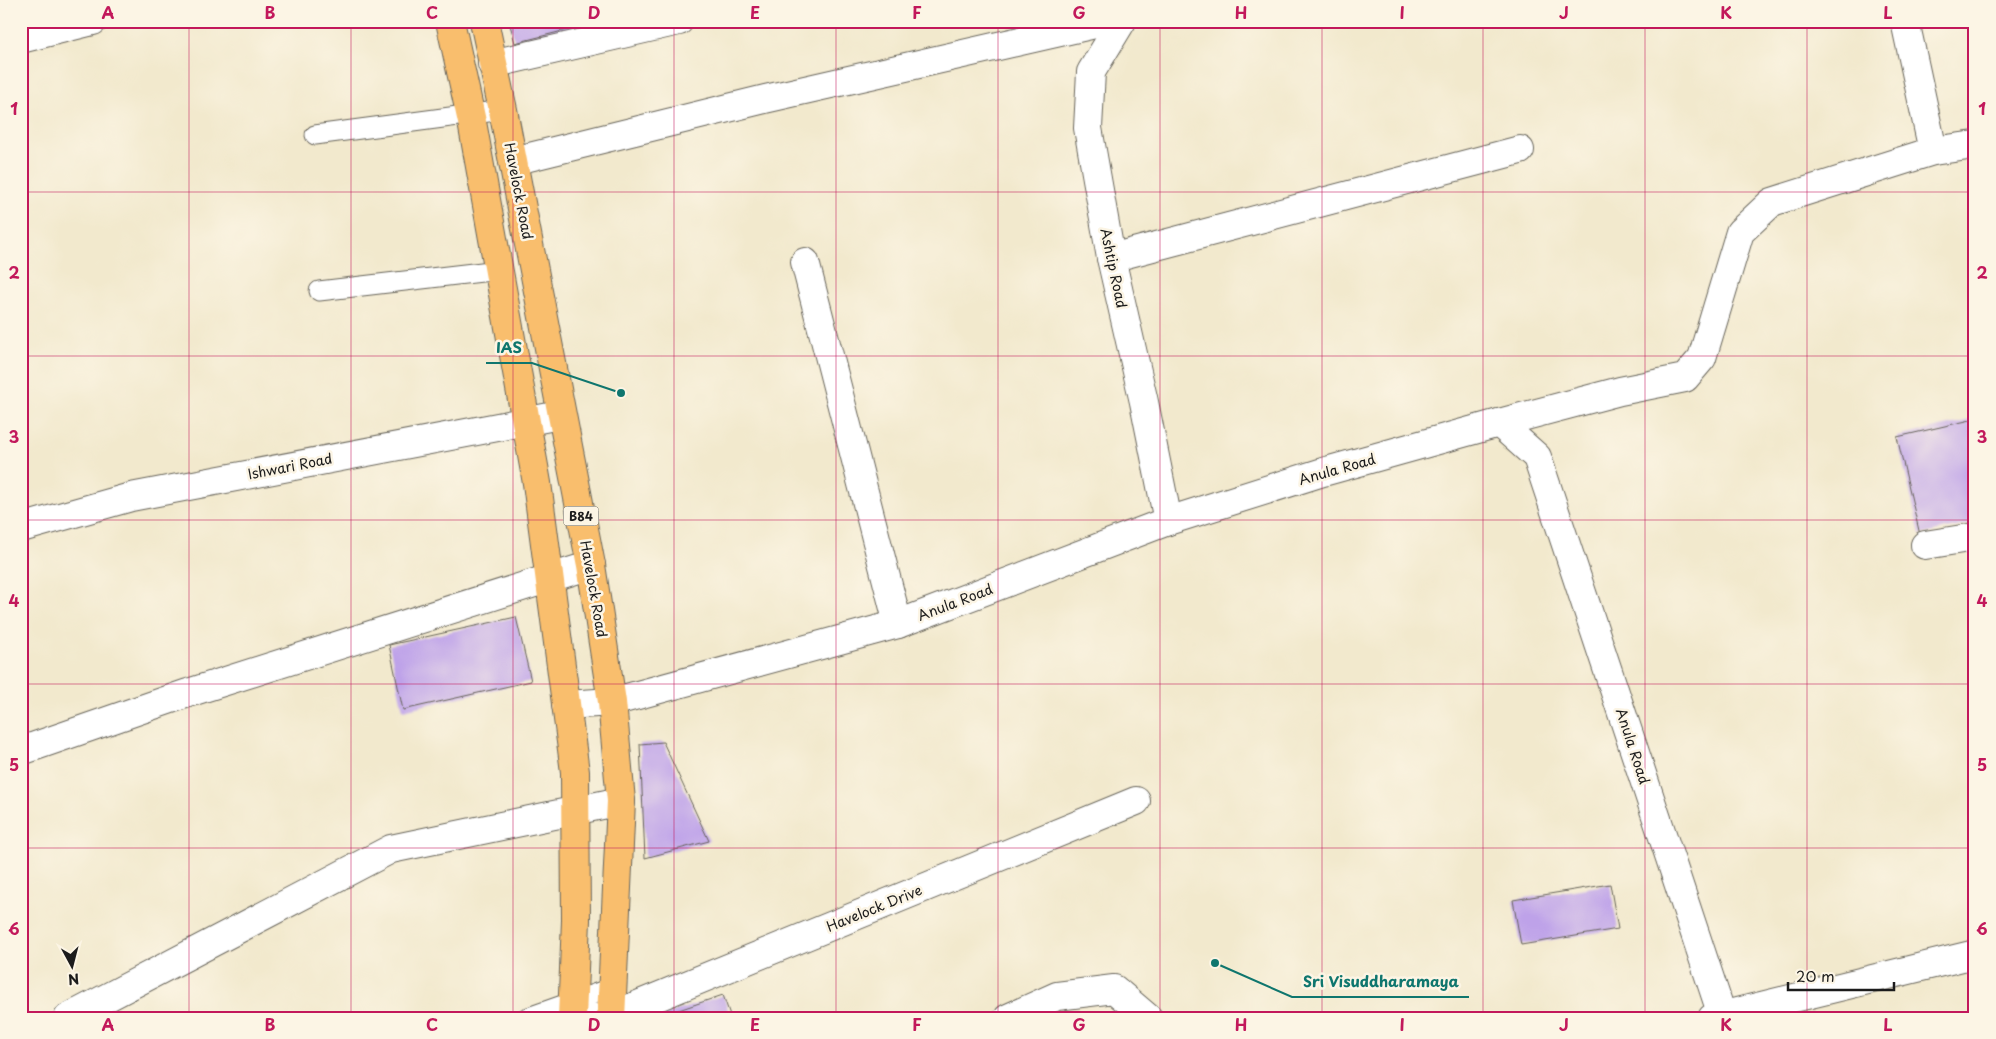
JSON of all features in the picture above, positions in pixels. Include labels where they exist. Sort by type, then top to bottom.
[{"type":"main road","points":[[450,21],[470,114],[537,483],[575,772],[576,920],[572,1010]]},
{"type":"main road","name":"Havelock Road","points":[[484,21],[591,565],[612,702],[621,800],[611,988],[606,1017]]},
{"type":"street","points":[[21,39],[93,21]]},
{"type":"street","points":[[492,64],[679,21]]},
{"type":"street","points":[[513,161],[775,97],[1108,21]]},
{"type":"street","name":"Ashtip Road","points":[[1122,21],[1091,72],[1088,128],[1111,258],[1144,402],[1168,521]]},
{"type":"street","points":[[1905,21],[1933,151]]},
{"type":"street","points":[[1499,422],[1620,390],[1685,378],[1702,358],[1740,232],[1772,202],[1933,151],[1975,145]]},
{"type":"street","points":[[1111,258],[1520,150]]},
{"type":"street","points":[[805,262],[898,624]]},
{"type":"street","name":"Ishwari Road","points":[[21,528],[131,496],[560,415]]},
{"type":"street","name":"Anula Road","points":[[566,705],[612,702],[898,624],[1168,521],[1323,472],[1499,422],[1537,457],[1717,1016]]},
{"type":"street","points":[[1925,545],[1975,537]]},
{"type":"street","points":[[21,751],[188,693],[591,565]]},
{"type":"street","points":[[68,1018],[391,849],[621,800]]},
{"type":"street","name":"Havelock Drive","points":[[606,1017],[1136,800]]},
{"type":"street","points":[[1717,1016],[1975,954]]},
{"type":"street","points":[[1008,1018],[1056,996],[1114,989],[1148,1018]]},
{"type":"lane","points":[[314,135],[503,110]]},
{"type":"lane","points":[[319,291],[499,270]]},
{"type":"lane","points":[[526,1018],[572,1010],[611,988]]},
{"type":"building","points":[[509,21],[598,21],[598,22],[515,43]]},
{"type":"building","points":[[1975,419],[1975,523],[1920,535],[1897,437]]},
{"type":"building","points":[[516,617],[531,681],[403,710],[389,645]]},
{"type":"building","points":[[663,742],[709,841],[645,858],[640,744]]},
{"type":"building","points":[[1610,884],[1618,929],[1521,945],[1513,900]]},
{"type":"building","points":[[723,995],[731,1018],[660,1018],[664,1015]]},
{"type":"place","name":"IAS","points":[[621,393]]},
{"type":"place","name":"Sri Visuddharamaya","points":[[1215,963]]}]
